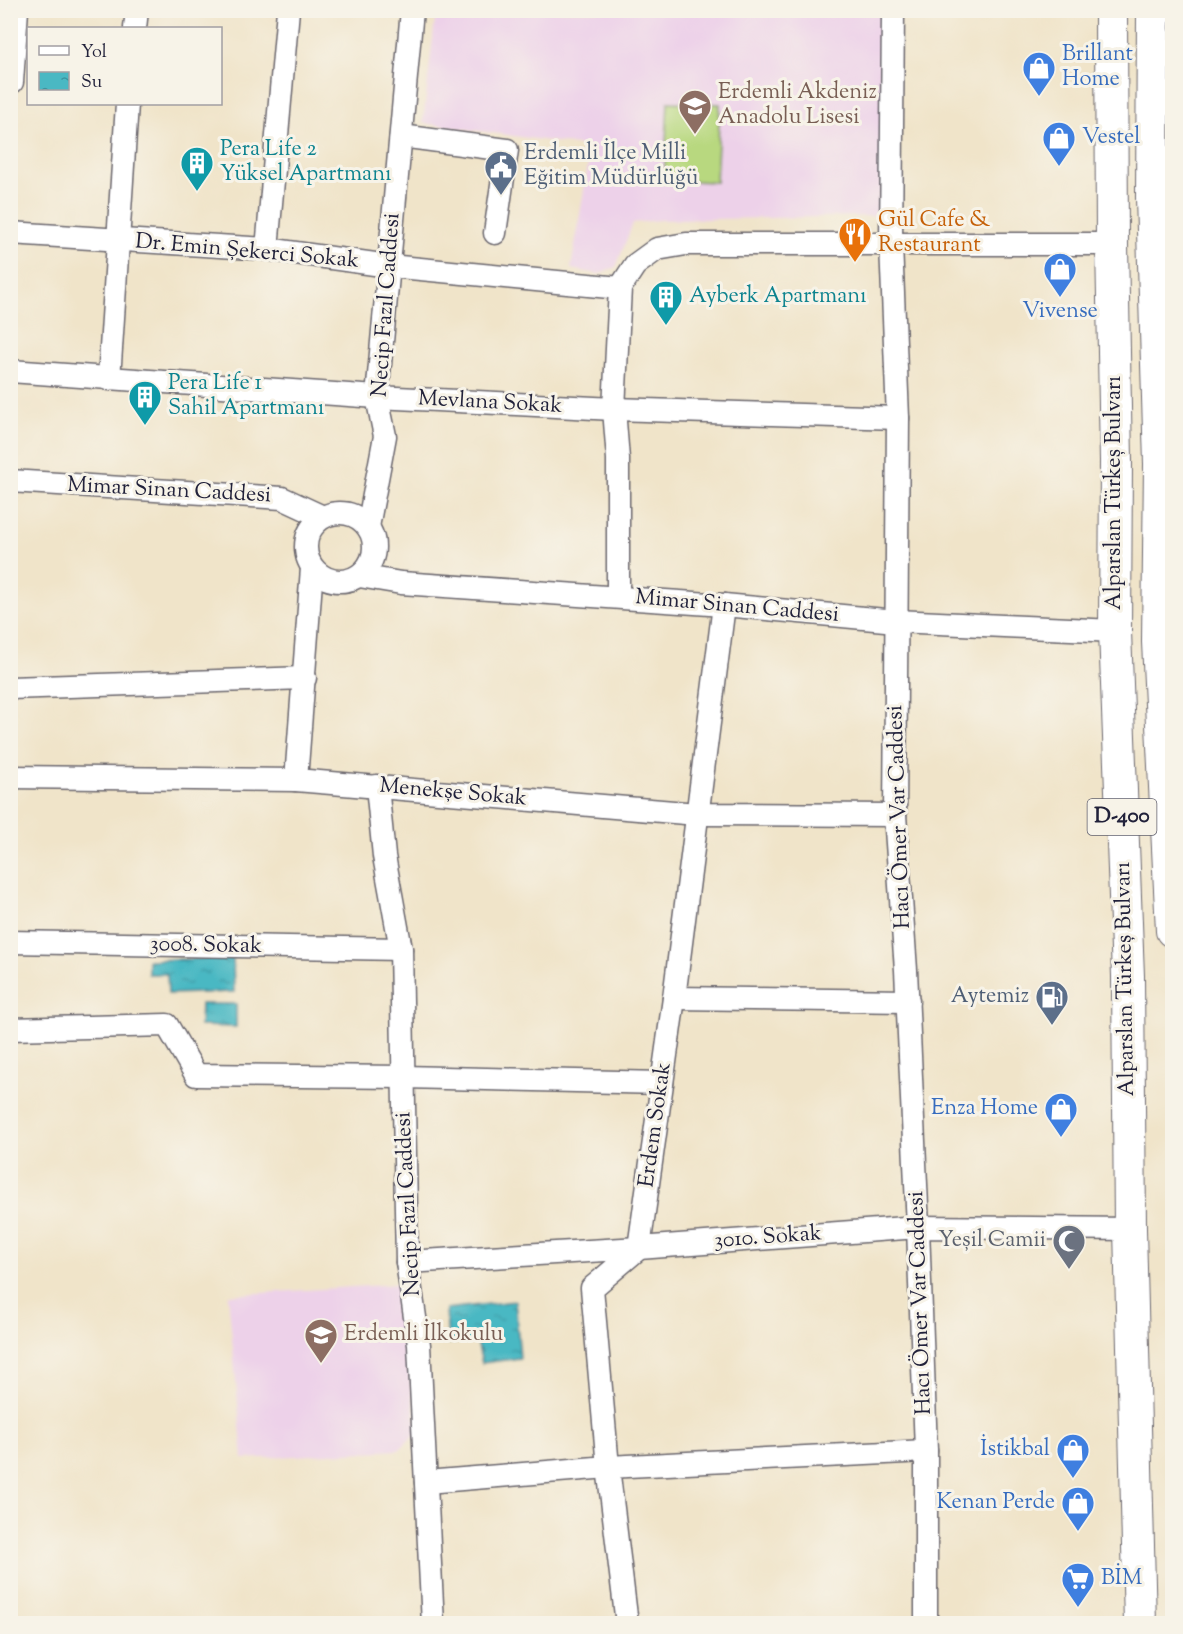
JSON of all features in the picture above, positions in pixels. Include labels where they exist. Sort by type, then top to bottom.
[{"type":"highway","name":"Alparslan Türkeş Bulvarı","points":[[1111,10],[1116,461],[1115,631],[1128,976],[1130,1228],[1140,1623]]},
{"type":"highway","name":"Alparslan Türkeş Bulvarı","points":[[1153,10],[1162,197],[1166,643],[1173,931]]},
{"type":"street","points":[[17,10],[17,83]]},
{"type":"street","points":[[135,27],[137,10]]},
{"type":"street","points":[[267,249],[288,10]]},
{"type":"street","name":"Necip Fazıl Caddesi","points":[[368,527],[385,436],[377,397],[412,10]]},
{"type":"street","name":"Hacı Ömer Var Caddesi","points":[[893,10],[891,243],[898,418],[895,815],[908,1001],[918,1227],[926,1451],[926,1623]]},
{"type":"street","points":[[109,379],[128,105]]},
{"type":"street","points":[[401,136],[507,150],[495,233]]},
{"type":"street","name":"Dr. Emin Şekerci Sokak","points":[[10,233],[267,249],[389,266],[620,288]]},
{"type":"street","points":[[618,597],[618,459],[614,409],[620,288],[635,265],[657,249],[686,244],[1112,244]]},
{"type":"street","name":"Mevlana Sokak","points":[[10,371],[377,397],[614,409],[898,418]]},
{"type":"street","name":"Mimar Sinan Caddesi","points":[[10,481],[282,498],[323,517]]},
{"type":"street","points":[[342,513],[361,519],[368,527],[373,536],[373,559],[359,576],[339,582],[319,575],[312,568],[305,546],[314,524],[323,517],[342,513]]},
{"type":"street","points":[[296,780],[312,568]]},
{"type":"street","name":"Mimar Sinan Caddesi","points":[[359,576],[401,583],[724,605],[896,621],[1115,631]]},
{"type":"street","name":"Erdem Sokak","points":[[639,1248],[674,998],[724,605]]},
{"type":"street","points":[[10,688],[305,678]]},
{"type":"street","name":"Menekşe Sokak","points":[[10,777],[296,780],[697,814],[895,815]]},
{"type":"street","name":"Necip Fazıl Caddesi","points":[[377,786],[384,856],[401,949],[407,1262],[419,1345],[433,1623]]},
{"type":"street","name":"3008. Sokak","points":[[10,942],[401,949]]},
{"type":"street","points":[[674,998],[908,1001]]},
{"type":"street","points":[[10,1029],[168,1025],[196,1075],[662,1083]]},
{"type":"street","name":"3010. Sokak","points":[[407,1262],[639,1248],[918,1227],[1130,1228]]},
{"type":"street","points":[[627,1623],[608,1467],[592,1288],[639,1248]]},
{"type":"street","points":[[426,1482],[608,1467],[926,1451]]},
{"type":"shaded area","name":"Erdemli Akdeniz Anadolu Lisesi","points":[[436,11],[881,11],[885,198],[874,216],[660,220],[633,223],[616,267],[599,274],[571,269],[591,147],[423,123]]},
{"type":"shaded area","name":"Erdemli İlkokulu","points":[[398,1284],[417,1432],[399,1450],[243,1459],[228,1295]]},
{"type":"green space","points":[[668,102],[720,104],[716,182],[664,180]]},
{"type":"green space","points":[[1169,220],[1172,220],[1172,276],[1169,276]]},
{"type":"water","points":[[233,958],[234,992],[168,994],[167,974],[148,974],[148,960]]},
{"type":"water","points":[[201,1004],[236,1004],[236,1027],[200,1026]]},
{"type":"water","points":[[515,1301],[520,1358],[482,1363],[477,1341],[448,1343],[446,1309]]},
{"type":"place","name":"Brillant Home","points":[[1039,97]]},
{"type":"place","name":"Erdemli Akdeniz Anadolu Lisesi","points":[[695,135]]},
{"type":"place","name":"Vestel","points":[[1059,167]]},
{"type":"place","name":"Pera Life 2 Yüksel Apartmanı","points":[[197,192]]},
{"type":"place","name":"Erdemli İlçe Milli Eğitim Müdürlüğü","points":[[501,196]]},
{"type":"place","name":"Gül Cafe & Restaurant","points":[[855,263]]},
{"type":"place","name":"Vivense","points":[[1060,298]]},
{"type":"place","name":"Ayberk Apartmanı","points":[[666,326]]},
{"type":"place","name":"Pera Life 1 Sahil Apartmanı","points":[[145,426]]},
{"type":"place","name":"Aytemiz","points":[[1052,1026]]},
{"type":"place","name":"Enza Home","points":[[1061,1138]]},
{"type":"place","name":"Yeşil Camii","points":[[1069,1270]]},
{"type":"place","name":"Erdemli İlkokulu","points":[[321,1364]]},
{"type":"place","name":"İstikbal","points":[[1073,1479]]},
{"type":"place","name":"Kenan Perde","points":[[1078,1532]]},
{"type":"place","name":"BİM","points":[[1078,1608]]}]
